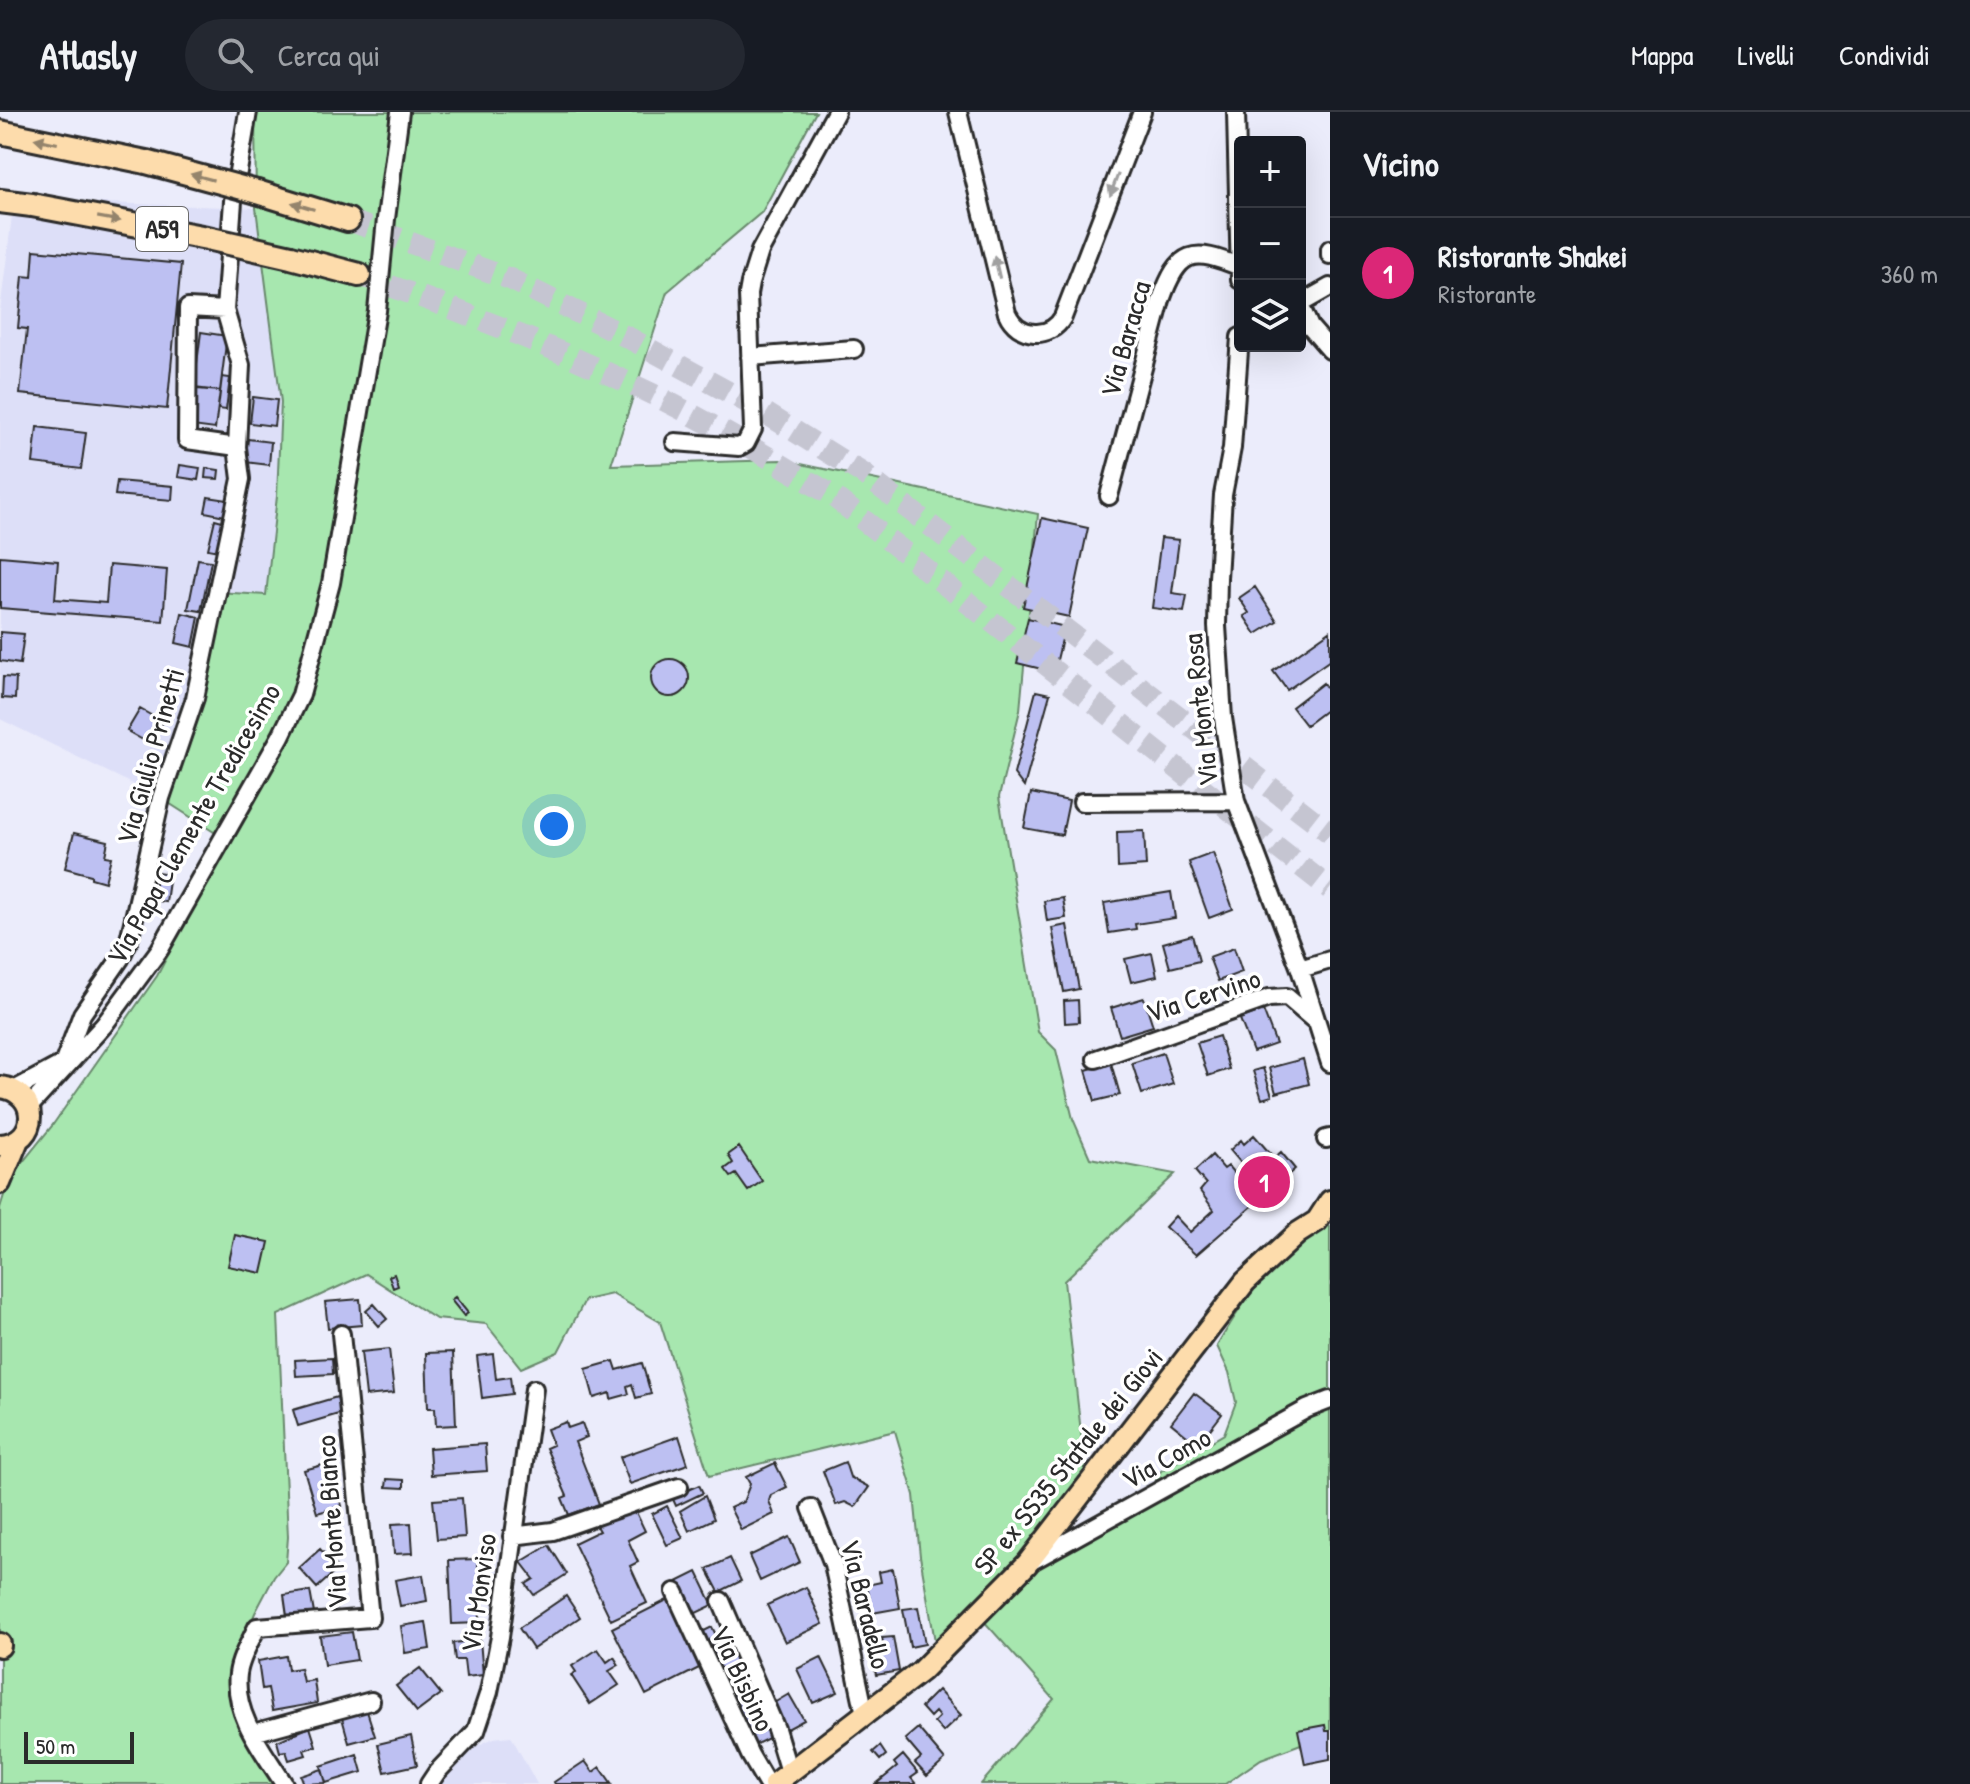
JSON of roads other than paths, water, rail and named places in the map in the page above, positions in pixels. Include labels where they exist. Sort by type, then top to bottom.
[{"type":"highway","name":"A59","points":[[0,132],[146,162],[348,220]]},
{"type":"highway","name":"A59","points":[[0,201],[207,238],[359,275]]},
{"type":"main road","points":[[0,1181],[9,1143],[27,1130],[30,1118],[24,1097],[7,1088]]},
{"type":"main road","name":"SP ex SS35 Statale dei Giovi","points":[[782,1778],[921,1671],[1027,1564],[1245,1282],[1298,1233],[1324,1222],[1330,1201]]},
{"type":"street","points":[[237,447],[187,440],[188,308],[225,310],[233,201],[248,112]]},
{"type":"street","name":"Via Papa Clemente Tredicesimo","points":[[29,1107],[68,1060],[104,1025],[160,949],[301,695],[331,583],[377,311],[400,112]]},
{"type":"street","points":[[675,442],[739,447],[746,443],[753,429],[748,294],[755,264],[836,112]]},
{"type":"street","points":[[958,112],[1007,313],[1015,326],[1042,333],[1058,325],[1063,317],[1142,112]]},
{"type":"street","points":[[1236,112],[1238,208]]},
{"type":"street","name":"Via Baracca","points":[[1109,496],[1169,276],[1178,264],[1194,255],[1213,256],[1234,265]]},
{"type":"street","points":[[1306,301],[1330,287]]},
{"type":"street","name":"Via Giulio Prinetti","points":[[68,1060],[82,1014],[120,959],[129,940],[161,798],[195,698],[241,479],[237,447],[241,365],[225,310]]},
{"type":"street","points":[[1306,318],[1330,350]]},
{"type":"street","points":[[750,357],[854,349]]},
{"type":"street","name":"Via Monte Rosa","points":[[1239,352],[1232,448],[1222,507],[1217,626],[1223,718],[1236,801],[1300,969],[1330,1063]]},
{"type":"street","points":[[1082,802],[1236,801]]},
{"type":"street","points":[[1300,969],[1330,960]]},
{"type":"street","name":"Via Cervino","points":[[1096,1059],[1269,998],[1287,997],[1319,1024]]},
{"type":"street","name":"Via Papa Clemente Tredicesimo","points":[[7,1088],[68,1060]]},
{"type":"street","name":"Via Monte Bianco","points":[[284,1784],[241,1712],[238,1675],[257,1627],[370,1618],[341,1334]]},
{"type":"street","name":"Via Monviso","points":[[429,1784],[476,1731],[489,1692],[500,1637],[534,1389]]},
{"type":"street","name":"Via Como","points":[[1027,1564],[1307,1409],[1330,1400]]},
{"type":"street","points":[[512,1536],[553,1531],[679,1487]]},
{"type":"street","name":"Via Baradello","points":[[811,1508],[833,1564],[865,1714]]},
{"type":"street","name":"Via Bisbino","points":[[675,1592],[750,1755],[767,1784]]},
{"type":"street","points":[[721,1601],[776,1729],[782,1778]]},
{"type":"street","points":[[253,1733],[371,1701]]},
{"type":"tunnel","points":[[348,220],[510,279],[629,338],[754,406],[862,473],[1330,833]]},
{"type":"tunnel","points":[[359,275],[507,330],[616,377],[721,430],[833,496],[1330,889]]},
{"type":"place","name":"Ristorante Shakei","points":[[1264,1182]]}]
